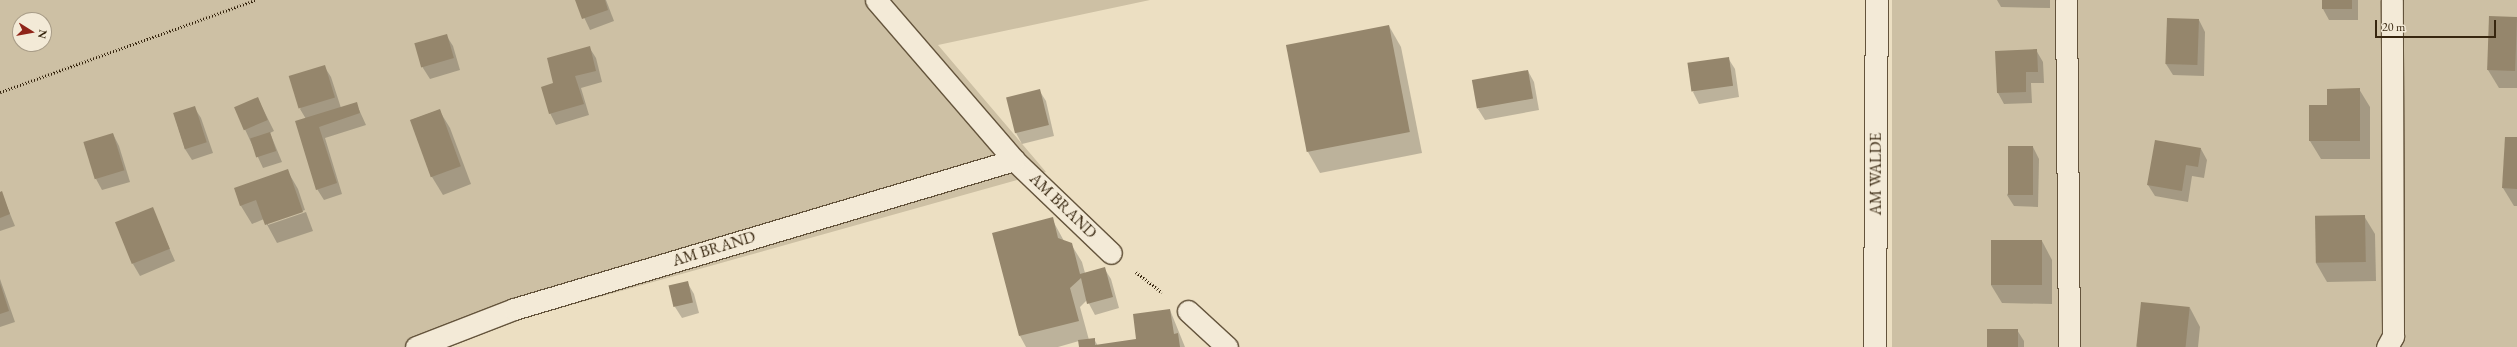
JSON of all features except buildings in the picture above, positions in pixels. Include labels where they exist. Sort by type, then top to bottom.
[{"type":"street","name":"AM WALDE","points":[[1875,347],[1877,0]]},
{"type":"lane","name":"AM BRAND","points":[[876,0],[1014,160],[1111,253]]},
{"type":"lane","points":[[2066,0],[2069,347]]},
{"type":"lane","points":[[2387,347],[2393,336],[2392,0]]},
{"type":"lane","name":"AM BRAND","points":[[416,347],[514,309],[1014,160]]},
{"type":"lane","points":[[1188,311],[1227,347]]},
{"type":"path","points":[[0,92],[255,0]]},
{"type":"path","points":[[1111,253],[1188,311]]},
{"type":"shaded area","points":[[0,0],[1150,0],[938,45],[1046,172],[528,317],[446,347],[0,347]]},
{"type":"shaded area","points":[[1892,0],[2517,0],[2517,347],[1892,347]]}]
